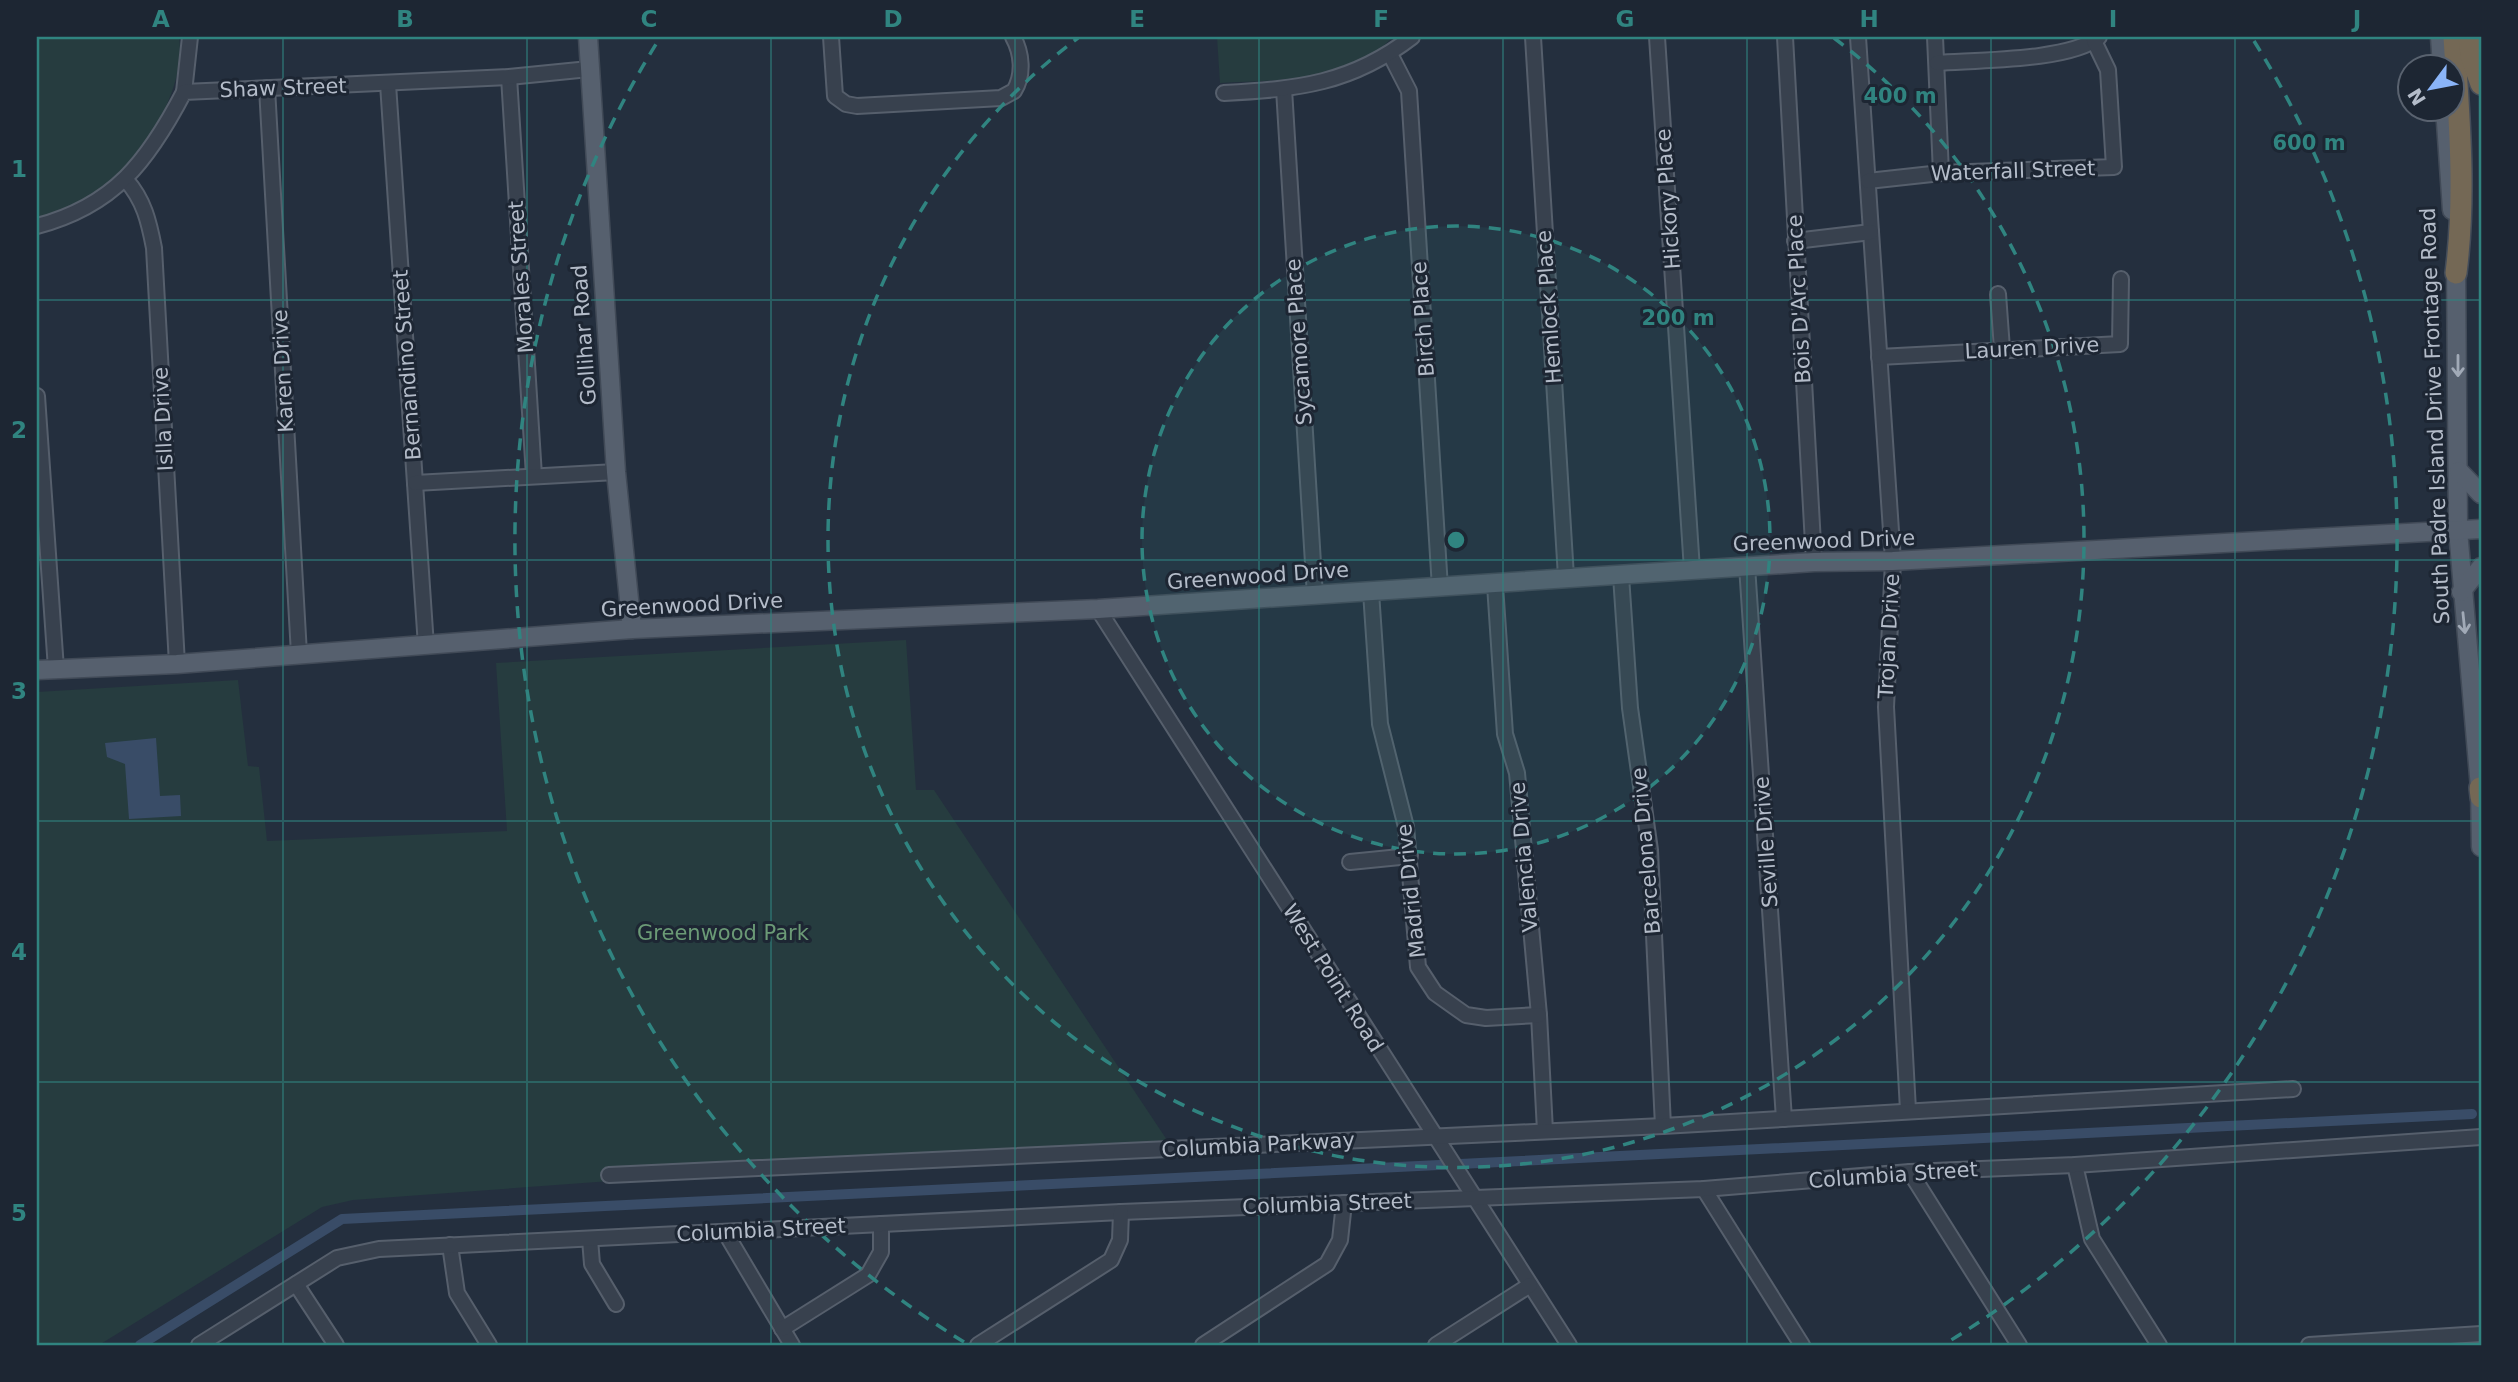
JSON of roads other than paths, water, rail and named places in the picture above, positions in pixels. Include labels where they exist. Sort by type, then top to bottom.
[{"type":"highway","points":[[2454,37],[2462,156],[2461,237],[2456,273]]},
{"type":"highway","points":[[2469,37],[2471,56],[2481,84]]},
{"type":"highway","points":[[2480,788],[2481,797]]},
{"type":"main road","name":"Gollihar Road","points":[[588,37],[616,472],[632,629]]},
{"type":"main road","name":"South Padre Island Drive Frontage Road","points":[[2446,122],[2456,273],[2458,530],[2461,592],[2480,788],[2481,847]]},
{"type":"main road","points":[[2459,471],[2481,494]]},
{"type":"main road","name":"Greenwood Drive","points":[[37,670],[177,664],[632,629],[1098,609],[1440,589],[1566,577],[1621,576],[1814,562],[1893,561],[2481,529]]},
{"type":"main road","points":[[2461,592],[2481,567]]},
{"type":"street","points":[[37,226],[69,218],[102,199],[126,180],[160,139],[184,92],[190,37]]},
{"type":"street","points":[[831,37],[835,96],[846,104],[857,106],[1002,98],[1014,91],[1020,72],[1018,47],[1013,37]]},
{"type":"street","points":[[1224,93],[1284,89],[1345,77],[1390,54],[1412,37]]},
{"type":"street","name":"Hemlock Place","points":[[1533,37],[1566,577]]},
{"type":"street","name":"Hickory Place","points":[[1657,37],[1692,570]]},
{"type":"street","name":"Bois D'Arc Place","points":[[1784,37],[1814,562]]},
{"type":"street","name":"Trojan Drive","points":[[1858,37],[1893,561],[1886,707],[1908,1110]]},
{"type":"street","points":[[1935,37],[1941,173]]},
{"type":"street","points":[[1937,63],[2055,53],[2075,50],[2097,39]]},
{"type":"street","name":"Waterfall Street","points":[[1868,181],[1941,173],[2114,167],[2108,70],[2097,39]]},
{"type":"street","name":"Birch Place","points":[[1390,54],[1409,91],[1440,589]]},
{"type":"street","name":"Shaw Street","points":[[184,92],[509,77],[589,68]]},
{"type":"street","name":"Morales Street","points":[[509,77],[534,476]]},
{"type":"street","name":"Bernandino Street","points":[[388,83],[426,646]]},
{"type":"street","name":"Karen Drive","points":[[267,88],[299,654]]},
{"type":"street","name":"Sycamore Place","points":[[1284,89],[1315,596]]},
{"type":"street","name":"Islla Drive","points":[[126,180],[137,192],[149,218],[154,248],[177,664]]},
{"type":"street","points":[[1795,241],[1871,232]]},
{"type":"street","name":"Lauren Drive","points":[[1879,357],[2120,344],[2121,279]]},
{"type":"street","points":[[1998,294],[2002,349]]},
{"type":"street","points":[[37,396],[56,669]]},
{"type":"street","points":[[415,483],[616,472]]},
{"type":"street","name":"Seville Drive","points":[[1747,566],[1784,1118]]},
{"type":"street","name":"Barcelona Drive","points":[[1621,576],[1630,708],[1650,850],[1663,1126]]},
{"type":"street","name":"Valencia Drive","points":[[1494,585],[1505,734],[1517,773],[1539,1015],[1545,1131]]},
{"type":"street","name":"Madrid Drive","points":[[1371,592],[1380,724],[1401,801],[1410,856],[1415,954],[1425,983],[1447,1005],[1466,1015],[1486,1018],[1539,1015]]},
{"type":"street","name":"West Point Road","points":[[1098,609],[1437,1143],[1569,1345]]},
{"type":"street","points":[[1350,862],[1410,856]]},
{"type":"street","name":"Columbia Parkway","points":[[609,1175],[1437,1143],[1545,1131],[2293,1089]]},
{"type":"street","name":"Columbia Street","points":[[199,1345],[337,1258],[358,1251],[1344,1203],[1470,1193],[1704,1189],[1910,1172],[2075,1165],[2481,1137]]},
{"type":"street","points":[[2075,1165],[2091,1239],[2159,1345]]},
{"type":"street","points":[[1910,1172],[2020,1345]]},
{"type":"street","points":[[1704,1189],[1802,1345]]},
{"type":"street","points":[[1203,1345],[1326,1264],[1340,1241],[1344,1203]]},
{"type":"street","points":[[978,1345],[1111,1259],[1120,1240],[1121,1212]]},
{"type":"street","points":[[782,1329],[875,1268],[881,1252],[881,1224]]},
{"type":"street","points":[[725,1233],[792,1345]]},
{"type":"street","points":[[590,1238],[592,1264],[616,1304]]},
{"type":"street","points":[[450,1245],[457,1293],[489,1345]]},
{"type":"street","points":[[296,1284],[336,1345]]},
{"type":"street","points":[[1436,1345],[1530,1285]]},
{"type":"street","points":[[2309,1345],[2481,1334]]},
{"type":"water","points":[[156,738],[160,796],[180,795],[181,816],[129,819],[125,764],[107,757],[105,743]]},
{"type":"waterway","points":[[140,1345],[342,1219],[2472,1114]]},
{"type":"park label","name":"Greenwood Park","points":[[723,933]]}]
